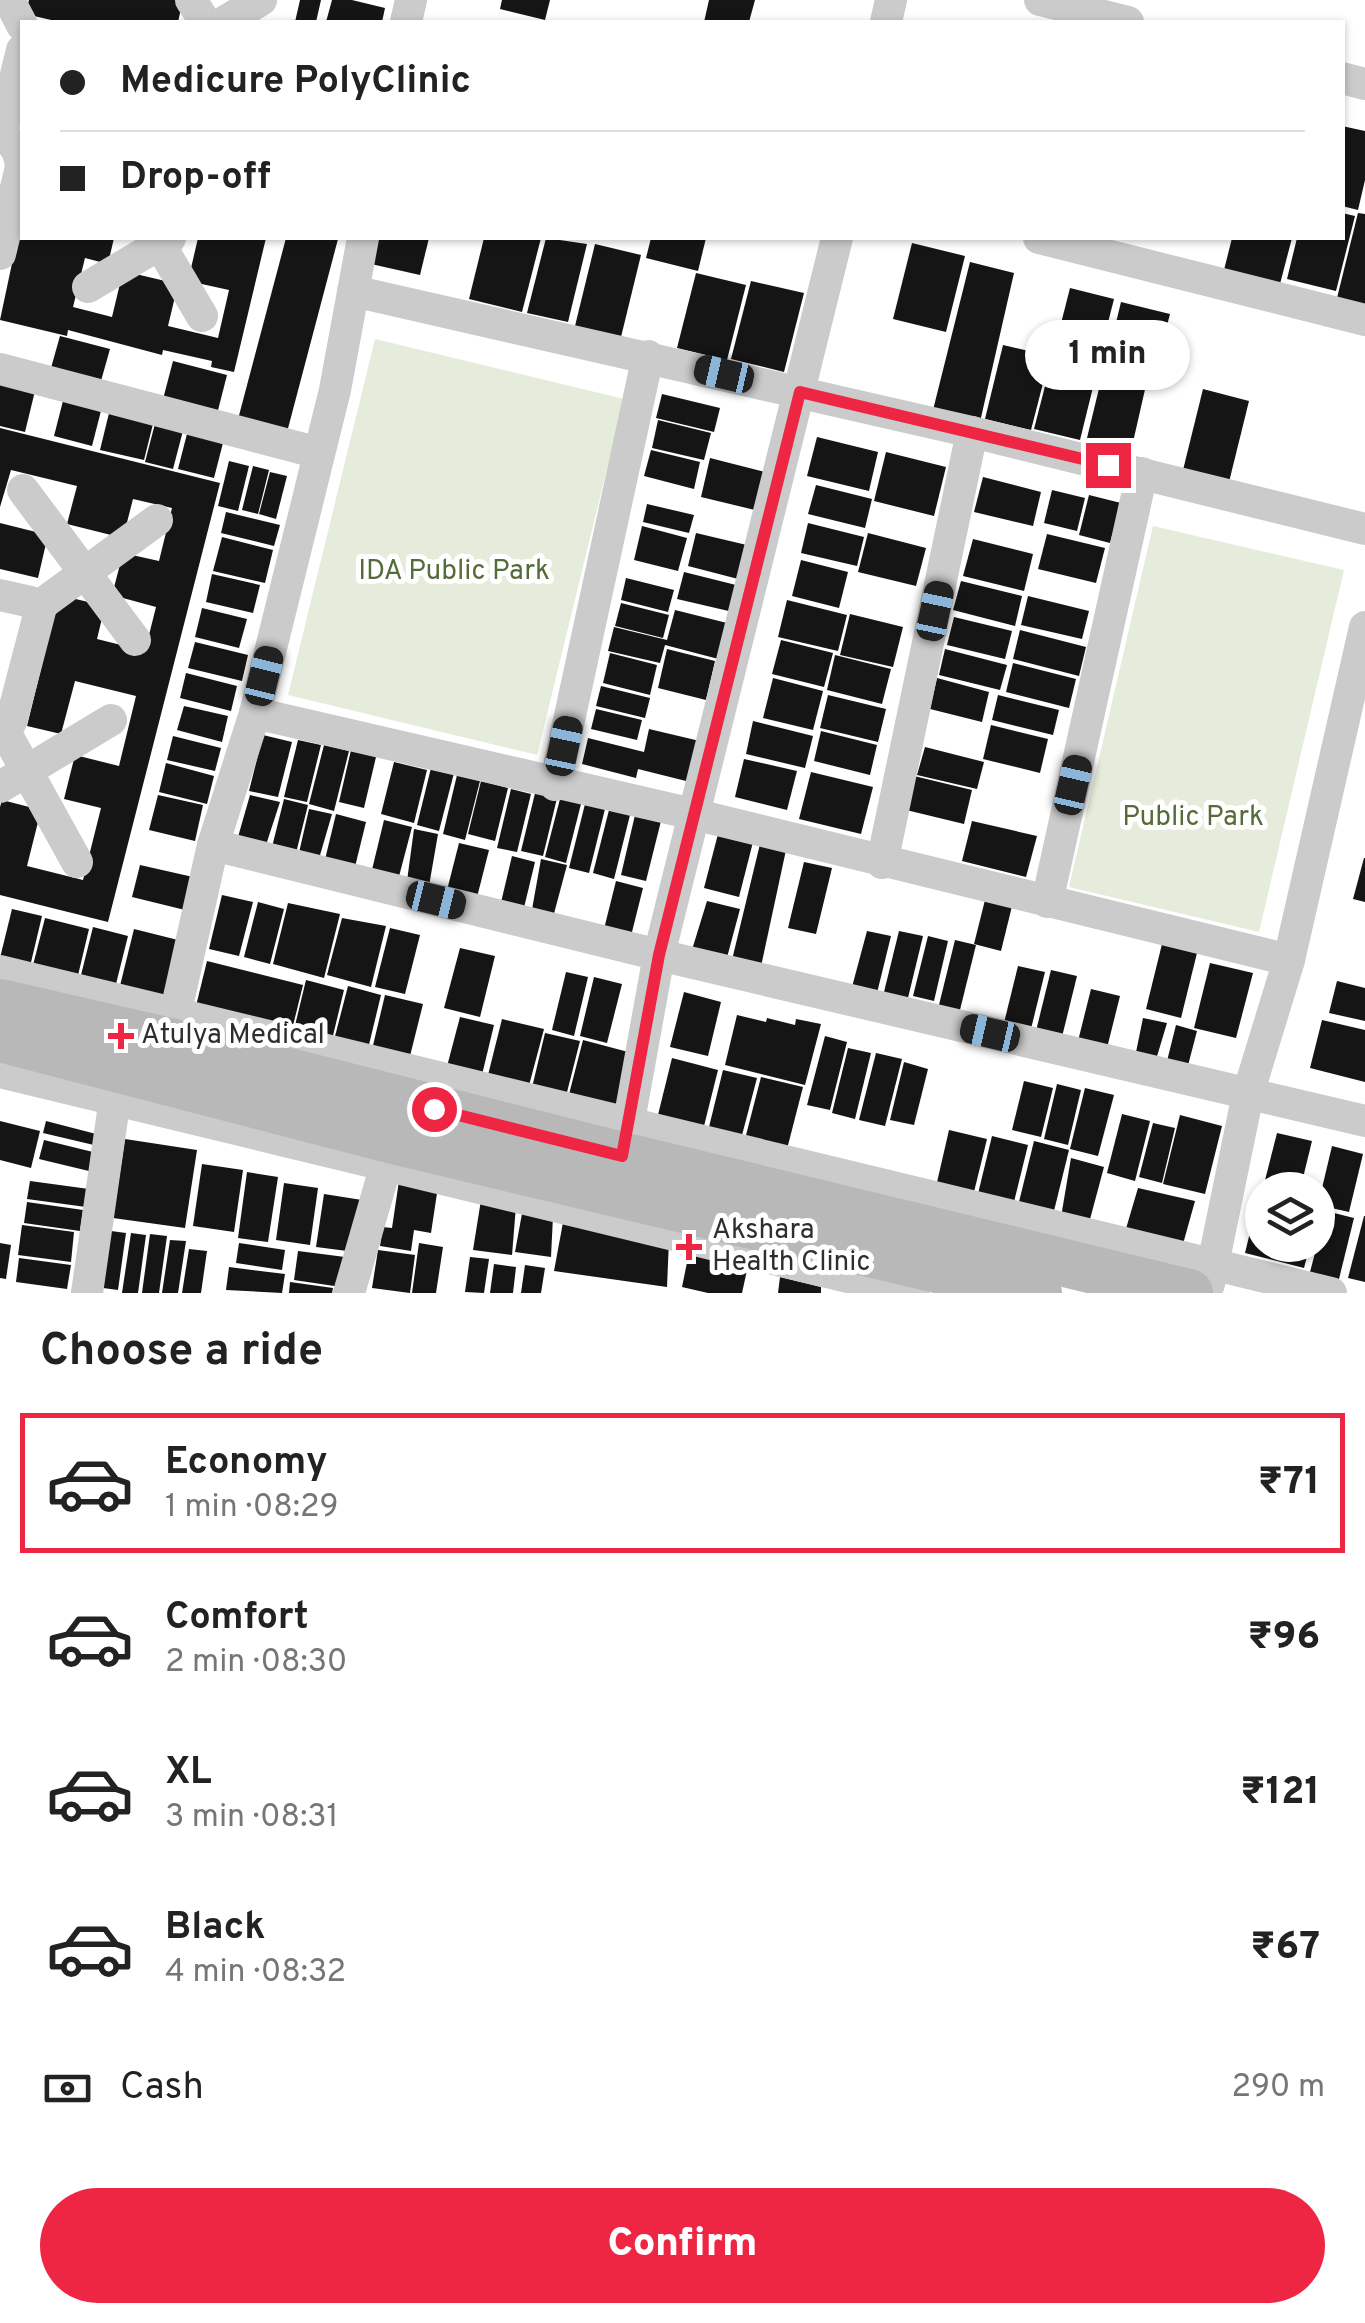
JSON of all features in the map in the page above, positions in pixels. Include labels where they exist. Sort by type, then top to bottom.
[{"type":"main road","points":[[0,1003],[172,1028],[626,1139],[929,1272],[1203,1283]]},
{"type":"main road","points":[[0,1038],[117,1083],[390,1153],[1038,1293]]},
{"type":"street","points":[[227,20],[261,0]]},
{"type":"street","points":[[1040,0],[1120,20]]},
{"type":"street","points":[[20,58],[0,136],[11,141],[20,158]]},
{"type":"street","points":[[0,254],[20,175]]},
{"type":"street","points":[[88,287],[161,240],[202,316]]},
{"type":"street","points":[[0,971],[172,1028],[213,845],[255,713],[334,390],[363,240]]},
{"type":"street","points":[[838,240],[659,955],[626,1139],[1203,1283],[1331,1293]]},
{"type":"street","points":[[1047,240],[1365,320]]},
{"type":"street","points":[[352,291],[972,432],[1365,529]]},
{"type":"street","points":[[555,785],[648,356]]},
{"type":"street","points":[[0,369],[319,452]]},
{"type":"street","points":[[882,862],[972,432]]},
{"type":"street","points":[[1047,902],[1142,474]]},
{"type":"street","points":[[23,490],[136,640]]},
{"type":"street","points":[[38,607],[157,520]]},
{"type":"street","points":[[0,594],[38,607]]},
{"type":"street","points":[[38,607],[40,617],[11,722],[2,731],[13,779],[77,862]]},
{"type":"street","points":[[1203,1283],[1248,1094],[1357,710],[1365,627]]},
{"type":"street","points":[[255,713],[693,814],[1289,960]]},
{"type":"street","points":[[13,779],[111,720]]},
{"type":"street","points":[[213,845],[659,955],[1365,1121]]},
{"type":"street","points":[[0,1072],[117,1083],[87,1293]]},
{"type":"street","points":[[349,1293],[390,1153]]},
{"type":"green space","name":"IDA Public Park","points":[[375,339],[624,399],[537,755],[288,695]]},
{"type":"green space","name":"Public Park","points":[[1153,526],[1344,570],[1259,932],[1069,887]]},
{"type":"building","points":[[29,0],[183,0],[178,20],[51,20],[25,14]]},
{"type":"building","points":[[300,0],[321,0],[316,20],[295,20]]},
{"type":"building","points":[[332,0],[385,8],[382,20],[327,20]]},
{"type":"building","points":[[502,0],[550,0],[545,20],[500,9]]},
{"type":"building","points":[[709,0],[755,0],[750,20],[704,20]]},
{"type":"building","points":[[1345,127],[1365,131],[1365,180],[1358,210],[1345,207]]},
{"type":"building","points":[[1358,213],[1365,214],[1365,308],[1336,302]]},
{"type":"building","points":[[1345,214],[1355,216],[1336,291],[1287,279],[1297,240],[1345,240]]},
{"type":"building","points":[[20,226],[20,240],[114,240],[108,264],[85,258],[73,307],[112,317],[123,271],[178,284],[168,326],[218,338],[229,290],[188,281],[198,240],[266,240],[234,372],[211,367],[212,361],[163,350],[162,355],[68,330],[67,336],[0,320]]},
{"type":"building","points":[[285,240],[338,240],[286,436],[237,423]]},
{"type":"building","points":[[377,240],[429,240],[420,275],[371,264]]},
{"type":"building","points":[[484,240],[540,240],[522,312],[469,299]]},
{"type":"building","points":[[545,240],[587,244],[568,322],[527,313]]},
{"type":"building","points":[[650,240],[706,240],[698,271],[646,258]]},
{"type":"building","points":[[1232,240],[1291,240],[1280,284],[1224,270]]},
{"type":"building","points":[[912,243],[965,256],[946,332],[893,319]]},
{"type":"building","points":[[595,244],[641,255],[621,337],[575,326]]},
{"type":"building","points":[[970,262],[1014,273],[980,422],[933,410]]},
{"type":"building","points":[[696,273],[746,285],[727,360],[677,348]]},
{"type":"building","points":[[751,281],[804,293],[784,372],[731,359]]},
{"type":"building","points":[[1070,288],[1114,299],[1098,362],[1054,351]]},
{"type":"building","points":[[1121,302],[1170,314],[1153,380],[1105,368]]},
{"type":"building","points":[[60,336],[110,349],[99,388],[49,375]]},
{"type":"building","points":[[1003,345],[1050,356],[1031,430],[985,419]]},
{"type":"building","points":[[1053,355],[1098,367],[1080,440],[1034,429]]},
{"type":"building","points":[[173,361],[227,375],[216,418],[162,403]]},
{"type":"building","points":[[1103,372],[1146,385],[1131,451],[1087,438]]},
{"type":"building","points":[[0,382],[35,391],[25,432],[0,426]]},
{"type":"building","points":[[1203,389],[1249,401],[1229,482],[1183,470]]},
{"type":"building","points":[[65,393],[103,403],[92,446],[54,436]]},
{"type":"building","points":[[662,394],[720,408],[714,432],[656,418]]},
{"type":"building","points":[[110,409],[154,420],[144,460],[100,450]]},
{"type":"building","points":[[157,416],[185,423],[173,469],[145,462]]},
{"type":"building","points":[[658,420],[711,433],[704,460],[652,448]]},
{"type":"building","points":[[189,426],[225,435],[214,478],[178,469]]},
{"type":"building","points":[[0,428],[220,483],[108,922],[0,895],[0,807],[2,800],[41,810],[27,866],[83,880],[101,808],[64,799],[75,755],[119,766],[136,696],[75,681],[61,734],[27,726],[59,595],[105,606],[97,639],[145,651],[156,607],[112,595],[123,553],[159,561],[172,508],[133,499],[123,538],[67,524],[77,486],[11,470],[0,507]]},
{"type":"building","points":[[817,437],[878,452],[869,491],[807,476]]},
{"type":"building","points":[[651,450],[700,462],[694,489],[644,476]]},
{"type":"building","points":[[886,452],[946,467],[934,516],[874,501]]},
{"type":"building","points":[[710,458],[769,473],[759,511],[701,497]]},
{"type":"building","points":[[229,461],[249,466],[238,511],[218,506]]},
{"type":"building","points":[[253,466],[269,470],[258,514],[242,510]]},
{"type":"building","points":[[270,472],[287,476],[276,519],[259,514]]},
{"type":"building","points":[[983,477],[1041,492],[1033,526],[974,512]]},
{"type":"building","points":[[816,485],[872,499],[865,528],[808,514]]},
{"type":"building","points":[[1052,490],[1085,498],[1077,531],[1044,523]]},
{"type":"building","points":[[1089,495],[1121,503],[1110,543],[1079,535]]},
{"type":"building","points":[[647,504],[694,515],[689,533],[643,522]]},
{"type":"building","points":[[226,512],[280,525],[274,546],[221,533]]},
{"type":"building","points":[[0,523],[48,535],[38,578],[0,569]]},
{"type":"building","points":[[808,523],[864,537],[857,566],[801,553]]},
{"type":"building","points":[[642,526],[687,538],[678,571],[634,560]]},
{"type":"building","points":[[696,533],[751,546],[742,580],[688,566]]},
{"type":"building","points":[[868,533],[926,548],[916,586],[858,572]]},
{"type":"building","points":[[1047,534],[1105,548],[1096,583],[1038,569]]},
{"type":"building","points":[[222,537],[273,550],[265,583],[213,571]]},
{"type":"building","points":[[973,539],[1033,554],[1024,591],[963,576]]},
{"type":"building","points":[[801,560],[848,572],[839,608],[792,596]]},
{"type":"building","points":[[684,572],[740,586],[733,612],[677,599]]},
{"type":"building","points":[[212,574],[260,585],[253,613],[206,602]]},
{"type":"building","points":[[626,578],[674,590],[668,612],[621,600]]},
{"type":"building","points":[[961,581],[1022,596],[1015,626],[953,610]]},
{"type":"building","points":[[1028,596],[1089,611],[1082,639],[1021,625]]},
{"type":"building","points":[[787,600],[847,615],[838,651],[778,637]]},
{"type":"building","points":[[621,603],[669,615],[663,638],[615,626]]},
{"type":"building","points":[[202,608],[247,619],[239,648],[195,637]]},
{"type":"building","points":[[675,610],[735,625],[726,661],[665,645],[660,663],[608,651],[614,627],[667,640]]},
{"type":"building","points":[[850,614],[903,627],[893,667],[840,655]]},
{"type":"building","points":[[954,617],[1012,631],[1005,659],[947,645]]},
{"type":"building","points":[[1020,630],[1086,647],[1079,676],[1013,659]]},
{"type":"building","points":[[781,640],[833,653],[824,687],[772,674]]},
{"type":"building","points":[[195,642],[248,655],[242,681],[188,668]]},
{"type":"building","points":[[667,649],[715,661],[706,700],[658,688]]},
{"type":"building","points":[[945,649],[1007,665],[1000,690],[939,675]]},
{"type":"building","points":[[610,653],[657,665],[650,695],[603,683]]},
{"type":"building","points":[[835,655],[891,669],[882,704],[827,690]]},
{"type":"building","points":[[1013,663],[1076,679],[1069,708],[1006,692]]},
{"type":"building","points":[[186,673],[237,686],[231,711],[180,698]]},
{"type":"building","points":[[773,678],[823,691],[813,730],[763,718]]},
{"type":"building","points":[[937,678],[989,692],[982,722],[930,709]]},
{"type":"building","points":[[601,686],[650,698],[645,718],[596,706]]},
{"type":"building","points":[[828,695],[886,709],[878,742],[820,728]]},
{"type":"building","points":[[998,695],[1059,710],[1053,735],[992,720]]},
{"type":"building","points":[[184,706],[228,716],[222,742],[177,730]]},
{"type":"building","points":[[596,709],[642,720],[637,740],[591,729]]},
{"type":"building","points":[[753,721],[813,736],[805,768],[746,754]]},
{"type":"building","points":[[991,725],[1048,739],[1040,773],[983,759]]},
{"type":"building","points":[[649,729],[704,742],[694,783],[638,769],[636,778],[582,764],[588,738],[644,752]]},
{"type":"building","points":[[821,731],[877,745],[870,775],[814,761]]},
{"type":"building","points":[[263,735],[292,742],[278,797],[249,791]]},
{"type":"building","points":[[173,736],[221,748],[215,771],[167,760]]},
{"type":"building","points":[[298,740],[321,745],[307,802],[284,797]]},
{"type":"building","points":[[324,745],[349,751],[334,811],[309,804]]},
{"type":"building","points":[[925,747],[984,762],[977,789],[917,775]]},
{"type":"building","points":[[351,750],[376,757],[364,808],[339,802]]},
{"type":"building","points":[[744,759],[797,771],[787,810],[735,797]]},
{"type":"building","points":[[394,762],[427,770],[414,823],[381,814]]},
{"type":"building","points":[[166,763],[214,776],[207,804],[159,792]]},
{"type":"building","points":[[431,768],[454,773],[439,831],[417,825]]},
{"type":"building","points":[[811,772],[873,787],[861,834],[799,819]]},
{"type":"building","points":[[457,775],[480,781],[465,840],[443,834]]},
{"type":"building","points":[[910,775],[972,790],[964,824],[902,809]]},
{"type":"building","points":[[481,781],[508,788],[495,841],[468,834]]},
{"type":"building","points":[[511,789],[531,794],[517,852],[497,848]]},
{"type":"building","points":[[536,789],[558,794],[543,856],[521,851]]},
{"type":"building","points":[[158,795],[203,805],[195,841],[149,830]]},
{"type":"building","points":[[250,795],[280,802],[265,848],[238,837]]},
{"type":"building","points":[[561,795],[582,800],[566,863],[545,857]]},
{"type":"building","points":[[284,799],[308,805],[293,865],[269,859]]},
{"type":"building","points":[[586,800],[606,805],[589,873],[569,868]]},
{"type":"building","points":[[309,809],[332,814],[318,862],[298,857]]},
{"type":"building","points":[[609,810],[630,815],[614,879],[593,873]]},
{"type":"building","points":[[336,814],[366,822],[352,879],[322,872]]},
{"type":"building","points":[[635,815],[661,821],[646,881],[621,875]]},
{"type":"building","points":[[384,820],[412,827],[397,884],[370,878]]},
{"type":"building","points":[[972,821],[1037,836],[1026,877],[962,861]]},
{"type":"building","points":[[414,829],[438,834],[429,886],[407,881]]},
{"type":"building","points":[[718,834],[753,842],[739,897],[704,888]]},
{"type":"building","points":[[459,843],[489,850],[474,909],[444,902]]},
{"type":"building","points":[[760,844],[786,850],[760,971],[731,964]]},
{"type":"building","points":[[512,856],[535,862],[521,920],[498,915]]},
{"type":"building","points":[[1365,858],[1365,902],[1353,899]]},
{"type":"building","points":[[541,859],[567,865],[552,921],[531,915]]},
{"type":"building","points":[[804,862],[832,868],[816,934],[788,928]]},
{"type":"building","points":[[140,865],[193,877],[185,910],[132,897]]},
{"type":"building","points":[[616,881],[643,888],[629,944],[602,937]]},
{"type":"building","points":[[987,892],[1014,898],[1001,951],[974,944]]},
{"type":"building","points":[[222,895],[253,902],[239,956],[209,949]]},
{"type":"building","points":[[707,901],[740,909],[725,965],[691,953]]},
{"type":"building","points":[[258,902],[284,909],[270,964],[244,957]]},
{"type":"building","points":[[288,903],[340,914],[324,978],[273,964]]},
{"type":"building","points":[[12,909],[42,916],[28,975],[0,958]]},
{"type":"building","points":[[45,918],[89,929],[75,988],[30,977]]},
{"type":"building","points":[[342,918],[386,926],[371,987],[327,975]]},
{"type":"building","points":[[93,927],[128,936],[113,996],[78,987]]},
{"type":"building","points":[[390,928],[420,935],[405,994],[375,987]]},
{"type":"building","points":[[134,929],[182,941],[165,1010],[117,998]]},
{"type":"building","points":[[867,931],[891,936],[877,993],[852,987]]},
{"type":"building","points":[[899,931],[923,936],[907,1002],[883,996]]},
{"type":"building","points":[[928,936],[948,941],[934,1001],[913,996]]},
{"type":"building","points":[[955,940],[976,945],[958,1018],[937,1013]]},
{"type":"building","points":[[1162,944],[1197,953],[1181,1018],[1146,1009]]},
{"type":"building","points":[[460,948],[495,956],[480,1017],[444,1008]]},
{"type":"building","points":[[207,961],[303,985],[290,1038],[194,1014]]},
{"type":"building","points":[[1210,963],[1253,973],[1236,1038],[1194,1028]]},
{"type":"building","points":[[1018,966],[1045,972],[1029,1037],[1002,1031]]},
{"type":"building","points":[[1051,970],[1077,976],[1061,1041],[1035,1035]]},
{"type":"building","points":[[566,972],[588,977],[574,1036],[552,1030]]},
{"type":"building","points":[[594,977],[622,984],[607,1043],[580,1036]]},
{"type":"building","points":[[306,980],[344,990],[330,1048],[292,1038]]},
{"type":"building","points":[[1337,981],[1365,988],[1365,1021],[1329,1013]]},
{"type":"building","points":[[348,986],[381,995],[367,1053],[333,1044]]},
{"type":"building","points":[[1091,989],[1120,996],[1105,1056],[1076,1049]]},
{"type":"building","points":[[684,992],[721,1002],[708,1056],[670,1047]]},
{"type":"building","points":[[385,995],[423,1004],[407,1068],[370,1058]]},
{"type":"building","points":[[737,1015],[766,1022],[767,1018],[795,1025],[796,1019],[821,1024],[805,1085],[725,1065]]},
{"type":"building","points":[[460,1017],[494,1025],[480,1083],[445,1074]]},
{"type":"building","points":[[1143,1018],[1167,1023],[1155,1063],[1135,1057]]},
{"type":"building","points":[[502,1019],[544,1029],[527,1093],[486,1083]]},
{"type":"building","points":[[1322,1020],[1365,1030],[1365,1082],[1310,1068]]},
{"type":"building","points":[[1176,1025],[1197,1031],[1186,1073],[1165,1069]]},
{"type":"building","points":[[545,1033],[580,1041],[564,1104],[530,1096]]},
{"type":"building","points":[[825,1036],[847,1042],[830,1110],[807,1105]]},
{"type":"building","points":[[583,1040],[632,1053],[616,1119],[566,1106]]},
{"type":"building","points":[[848,1048],[871,1053],[855,1119],[832,1113]]},
{"type":"building","points":[[876,1053],[902,1059],[885,1126],[859,1120]]},
{"type":"building","points":[[672,1058],[718,1070],[703,1130],[657,1119]]},
{"type":"building","points":[[904,1062],[928,1069],[914,1125],[890,1120]]},
{"type":"building","points":[[723,1070],[757,1078],[741,1139],[708,1131]]},
{"type":"building","points":[[761,1077],[803,1087],[786,1153],[744,1143]]},
{"type":"building","points":[[1024,1081],[1053,1088],[1041,1137],[1012,1130]]},
{"type":"building","points":[[1057,1084],[1081,1090],[1068,1145],[1044,1139]]},
{"type":"building","points":[[1085,1088],[1114,1095],[1098,1156],[1070,1149]]},
{"type":"building","points":[[1122,1114],[1150,1121],[1135,1181],[1107,1173]]},
{"type":"building","points":[[1180,1115],[1222,1126],[1205,1194],[1163,1184]]},
{"type":"building","points":[[0,1121],[40,1131],[31,1168],[0,1160]]},
{"type":"building","points":[[46,1121],[100,1135],[98,1146],[43,1133]]},
{"type":"building","points":[[1153,1123],[1175,1128],[1162,1183],[1139,1177]]},
{"type":"building","points":[[949,1130],[987,1139],[972,1200],[935,1191]]},
{"type":"building","points":[[1277,1133],[1312,1141],[1304,1172],[1267,1172]]},
{"type":"building","points":[[992,1136],[1028,1145],[1012,1210],[976,1202]]},
{"type":"building","points":[[125,1139],[197,1150],[185,1228],[113,1218]]},
{"type":"building","points":[[44,1140],[97,1153],[93,1172],[39,1159]]},
{"type":"building","points":[[1034,1141],[1069,1150],[1052,1219],[1017,1210]]},
{"type":"building","points":[[1332,1146],[1363,1154],[1349,1212],[1335,1209],[1335,1172],[1326,1172]]},
{"type":"building","points":[[1071,1158],[1104,1167],[1089,1223],[1061,1217]]},
{"type":"building","points":[[202,1164],[243,1170],[234,1232],[193,1226]]},
{"type":"building","points":[[247,1172],[278,1177],[268,1242],[238,1238]]},
{"type":"building","points":[[400,1174],[439,1180],[431,1233],[414,1230],[411,1251],[380,1246],[383,1227],[392,1228]]},
{"type":"building","points":[[30,1181],[89,1189],[86,1207],[27,1199]]},
{"type":"building","points":[[284,1183],[318,1188],[310,1245],[276,1240]]},
{"type":"building","points":[[1138,1188],[1195,1201],[1183,1244],[1125,1232]]},
{"type":"building","points":[[324,1194],[362,1200],[355,1252],[316,1247]]},
{"type":"building","points":[[481,1200],[516,1206],[512,1255],[473,1250]]},
{"type":"building","points":[[27,1202],[83,1210],[80,1231],[24,1223]]},
{"type":"building","points":[[523,1208],[553,1216],[551,1257],[515,1252]]},
{"type":"building","points":[[1335,1213],[1354,1218],[1339,1279],[1310,1272],[1313,1262],[1335,1262]]},
{"type":"building","points":[[1365,1216],[1365,1282],[1348,1278]]},
{"type":"building","points":[[564,1217],[669,1240],[667,1287],[554,1271]]},
{"type":"building","points":[[22,1225],[74,1232],[71,1262],[18,1255]]},
{"type":"building","points":[[111,1231],[126,1233],[118,1290],[103,1288]]},
{"type":"building","points":[[131,1233],[146,1235],[138,1293],[122,1293]]},
{"type":"building","points":[[150,1234],[167,1236],[159,1293],[142,1293]]},
{"type":"building","points":[[170,1240],[186,1241],[178,1293],[162,1293]]},
{"type":"building","points":[[0,1243],[11,1245],[6,1279],[0,1278]]},
{"type":"building","points":[[239,1243],[285,1250],[282,1270],[236,1263]]},
{"type":"building","points":[[419,1243],[443,1247],[436,1293],[412,1293]]},
{"type":"building","points":[[690,1248],[749,1261],[742,1293],[708,1293],[682,1287]]},
{"type":"building","points":[[189,1249],[207,1251],[201,1293],[182,1293]]},
{"type":"building","points":[[378,1250],[415,1255],[410,1293],[372,1288]]},
{"type":"building","points":[[298,1251],[345,1257],[341,1287],[294,1280]]},
{"type":"building","points":[[470,1257],[489,1259],[484,1293],[465,1292]]},
{"type":"building","points":[[19,1258],[71,1265],[67,1289],[16,1282]]},
{"type":"building","points":[[1280,1262],[1306,1262],[1304,1268]]},
{"type":"building","points":[[494,1264],[516,1267],[513,1293],[490,1293]]},
{"type":"building","points":[[525,1265],[545,1268],[541,1293],[521,1293]]},
{"type":"building","points":[[229,1267],[285,1274],[282,1293],[226,1290]]},
{"type":"building","points":[[780,1277],[821,1287],[821,1293],[778,1293]]},
{"type":"building","points":[[290,1282],[333,1288],[332,1293],[289,1293]]},
{"type":"place","name":"Atulya Medical","points":[[121,1036]]},
{"type":"place","name":"Akshara Health Clinic","points":[[689,1247]]},
{"type":"route","points":[[434,1109],[622,1156],[659,955],[800,392],[1108,465]]}]
